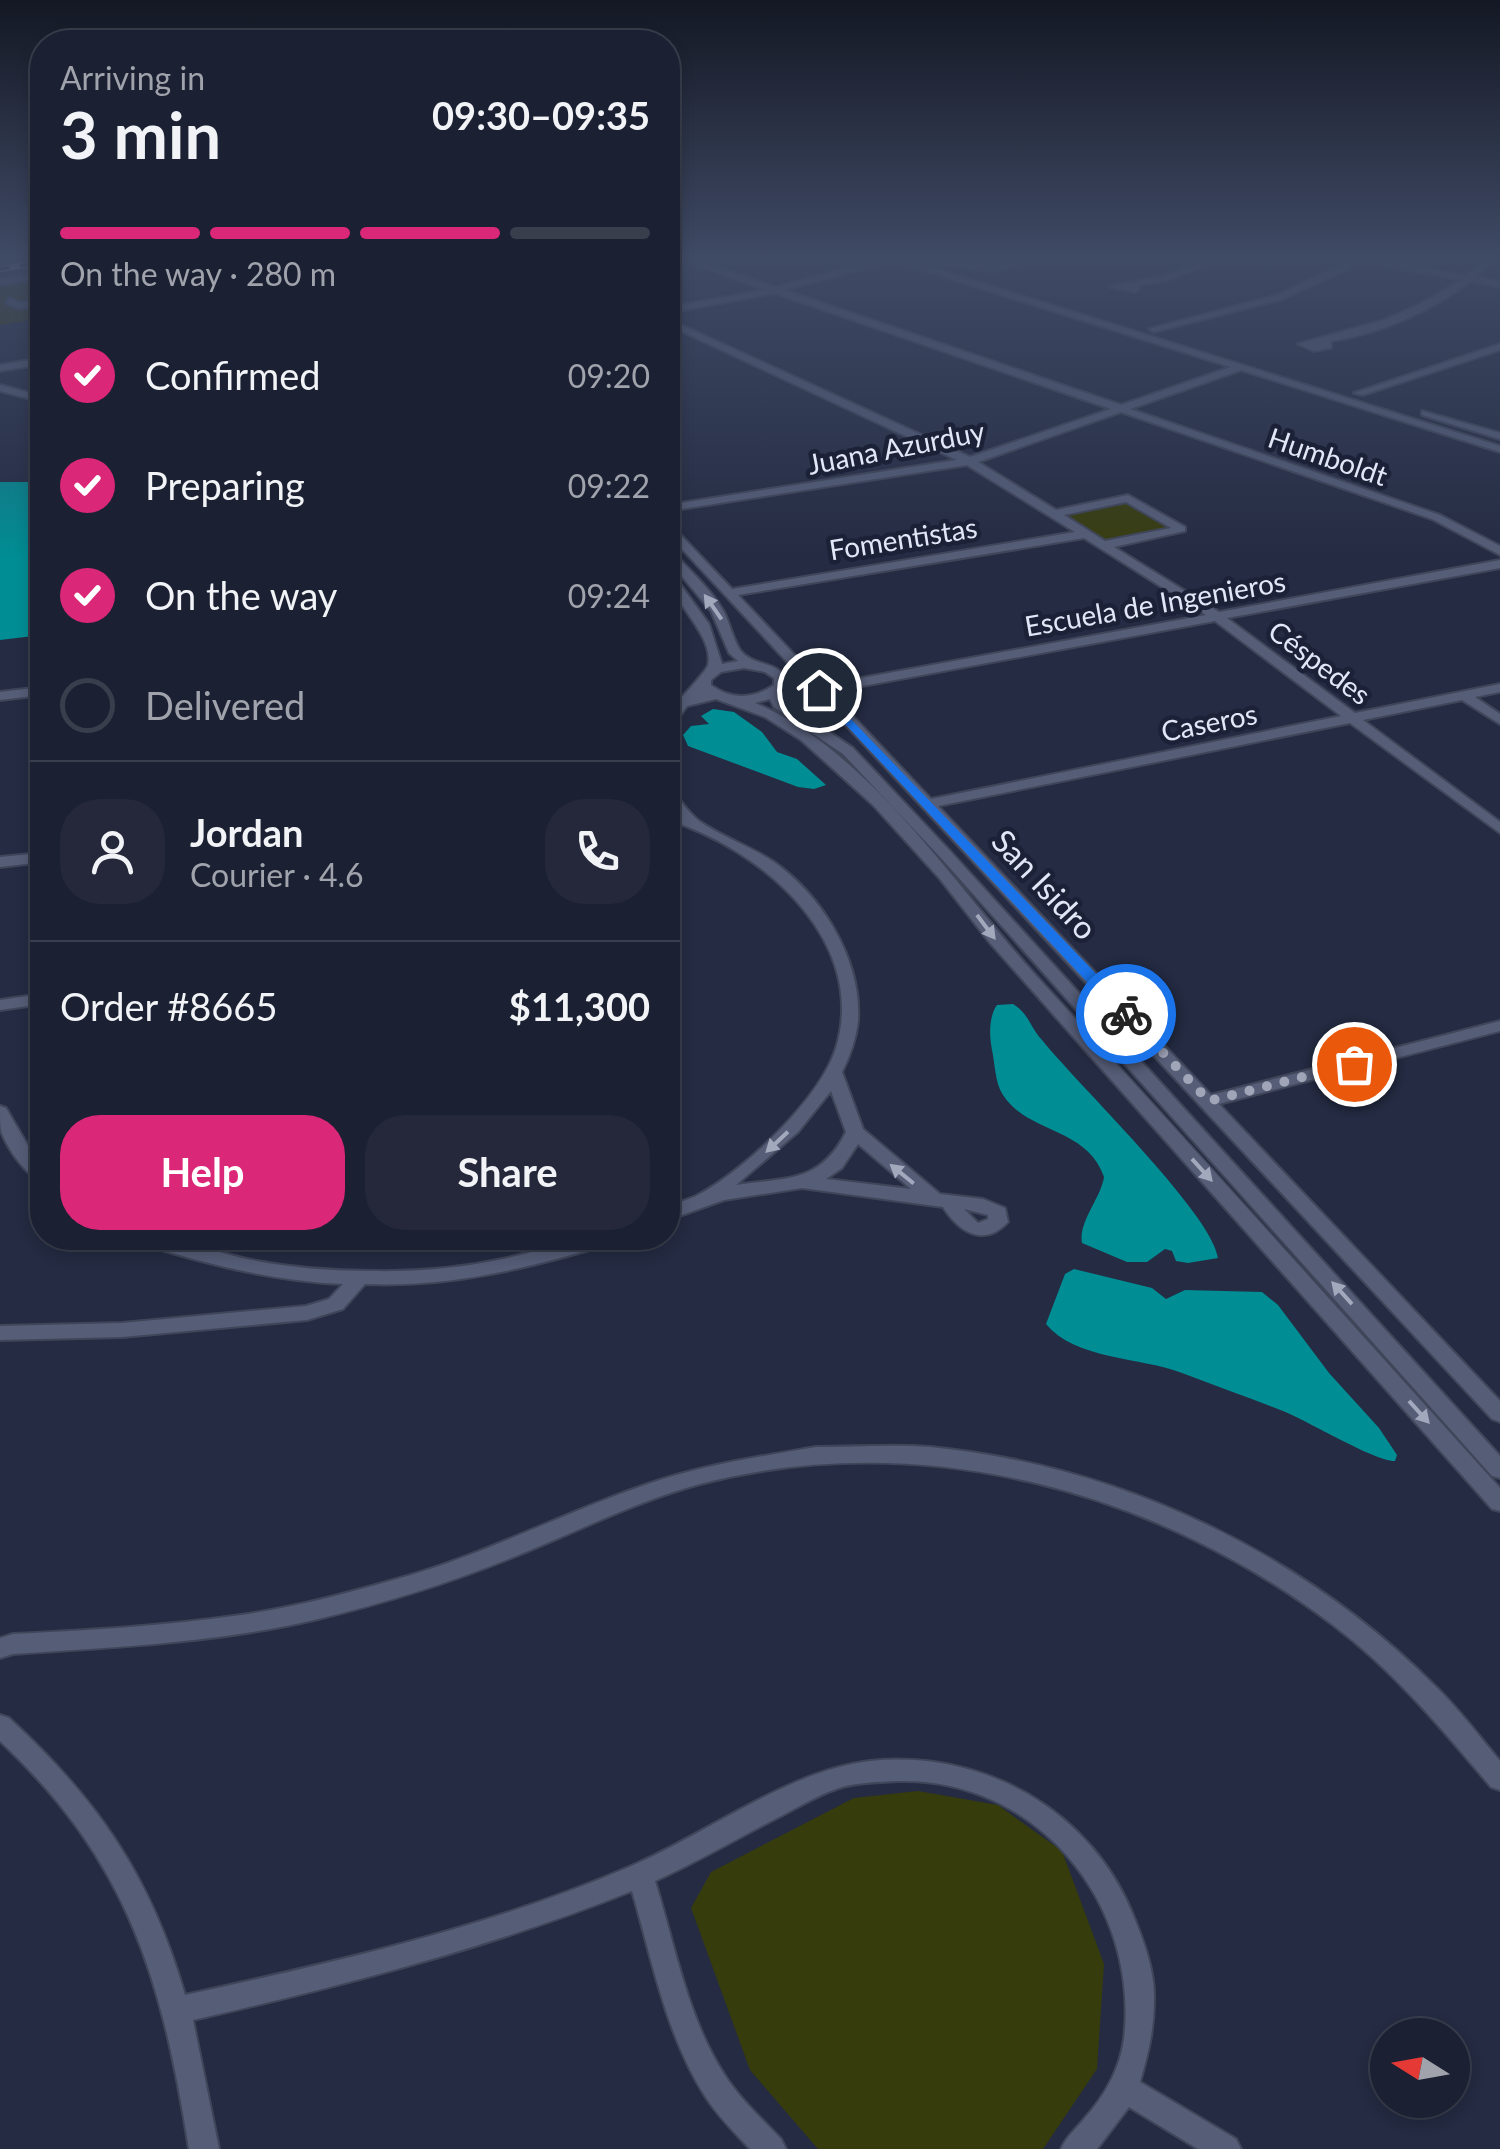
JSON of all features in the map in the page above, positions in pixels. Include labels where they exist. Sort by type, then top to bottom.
[{"type":"street","name":"Céspedes","points":[[747,358],[969,461],[1055,514],[1218,617],[1500,829]]},
{"type":"street","name":"Humboldt","points":[[973,358],[1436,517],[1500,552]]},
{"type":"street","points":[[1213,358],[1500,449]]},
{"type":"street","points":[[1246,358],[1500,436]]},
{"type":"street","points":[[1359,393],[1465,358]]},
{"type":"street","points":[[0,368],[30,363]]},
{"type":"street","name":"Juana Azurduy","points":[[680,506],[969,461],[1241,367]]},
{"type":"street","points":[[0,388],[30,396]]},
{"type":"street","points":[[1055,514],[1128,498],[1181,528],[1104,545]]},
{"type":"street","name":"Fomentistas","points":[[729,592],[1086,534]]},
{"type":"street","name":"San Isidro","points":[[680,541],[1500,1414]]},
{"type":"street","name":"Escuela de Ingenieros","points":[[819,690],[1500,564]]},
{"type":"street","points":[[680,567],[718,610],[735,654],[750,665]]},
{"type":"street","points":[[680,592],[703,624],[716,662],[680,707]]},
{"type":"street","points":[[709,674],[750,665],[769,669],[780,677],[781,686],[775,692],[736,700]]},
{"type":"street","points":[[709,674],[705,686],[716,695],[758,708],[821,749],[955,875],[996,940],[1500,1503]]},
{"type":"street","name":"Caseros","points":[[928,804],[1500,688]]},
{"type":"street","points":[[0,696],[30,692]]},
{"type":"street","points":[[775,692],[779,704],[848,751],[955,875],[1500,1470]]},
{"type":"street","points":[[682,704],[716,695]]},
{"type":"street","points":[[1465,696],[1500,720]]},
{"type":"street","points":[[680,809],[691,822]]},
{"type":"street","points":[[680,819],[774,870],[810,904],[835,943],[849,997],[844,1044],[834,1073],[783,1138],[706,1198]]},
{"type":"street","points":[[0,862],[30,859]]},
{"type":"street","points":[[0,1005],[30,1001]]},
{"type":"street","points":[[1209,1101],[1500,1026]]},
{"type":"street","points":[[680,1209],[706,1198],[806,1183],[942,1202],[856,1132],[834,1073]]},
{"type":"street","points":[[0,1112],[30,1161]]},
{"type":"street","points":[[806,1183],[840,1160],[856,1132]]},
{"type":"street","points":[[185,1250],[221,1261],[358,1280],[480,1270],[567,1250]]},
{"type":"street","points":[[0,1333],[122,1330],[307,1313],[336,1304],[358,1280]]},
{"type":"street","points":[[0,1648],[209,1630],[316,1610],[428,1579],[626,1500],[742,1466],[829,1456],[944,1457],[1078,1483],[1158,1510],[1244,1552],[1318,1598],[1383,1651],[1435,1700],[1500,1779]]},
{"type":"street","points":[[0,1725],[58,1780],[112,1856],[159,1947],[190,2056],[204,2149]]},
{"type":"street","points":[[178,2010],[363,1968],[446,1944],[640,1875],[836,1778],[864,1771],[908,1770],[978,1782],[1008,1795],[1060,1831],[1103,1881],[1121,1911],[1132,1938],[1139,1974],[1134,2053],[1123,2088],[1076,2149]]},
{"type":"street","points":[[640,1875],[692,2037],[712,2083],[771,2149]]},
{"type":"street","points":[[1123,2088],[1226,2149]]},
{"type":"shaded area","points":[[0,482],[30,482],[30,636],[0,640]]},
{"type":"shaded area","points":[[1126,501],[1171,528],[1105,542],[1062,515]]},
{"type":"shaded area","points":[[713,709],[734,712],[762,732],[777,752],[797,759],[826,785],[814,789],[798,787],[688,746],[683,735],[691,726],[709,724],[701,716]]},
{"type":"shaded area","points":[[1013,1004],[1169,1181],[1210,1237],[1218,1258],[1176,1261],[1172,1251],[1165,1249],[1147,1262],[1127,1262],[1082,1243],[1083,1227],[1104,1177],[1085,1149],[1014,1108],[1000,1090],[991,1044],[991,1020],[997,1005]]},
{"type":"shaded area","points":[[1074,1269],[1152,1288],[1166,1299],[1185,1290],[1262,1292],[1278,1305],[1329,1373],[1379,1428],[1397,1455],[1395,1461],[1358,1448],[1283,1411],[1182,1373],[1091,1351],[1058,1336],[1046,1324],[1065,1274]]},
{"type":"shaded area","points":[[918,1791],[998,1805],[1062,1851],[1104,1964],[1097,2069],[1043,2149],[818,2149],[750,2070],[691,1908],[711,1872],[854,1798]]},
{"type":"way so far","points":[[1126,1014],[1209,1101],[1354,1064]]},
{"type":"route","points":[[819,690],[1126,1014]]}]
